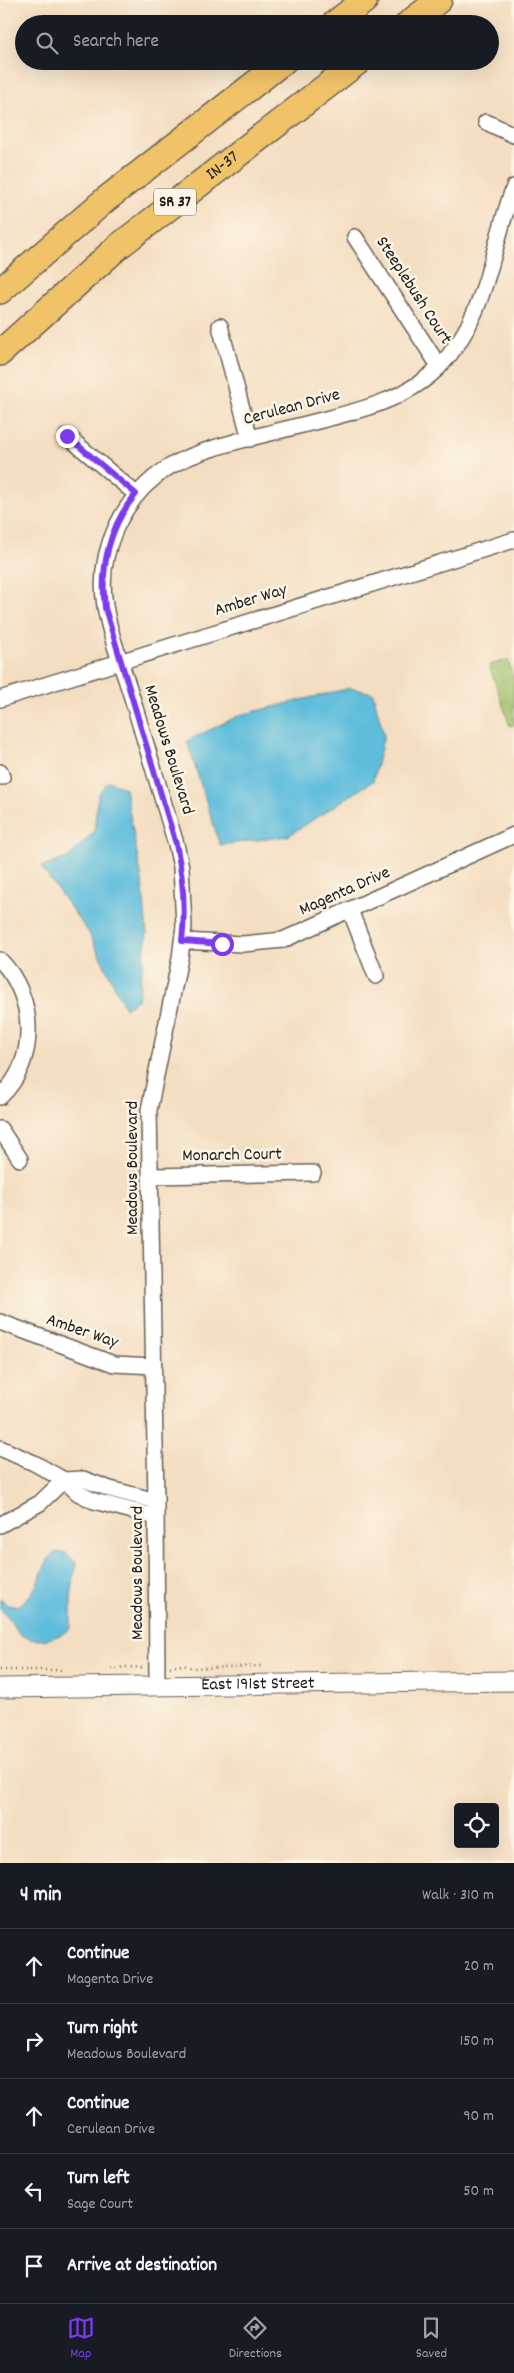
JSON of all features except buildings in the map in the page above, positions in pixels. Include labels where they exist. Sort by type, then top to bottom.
[{"type":"highway","points":[[346,15],[365,0]]},
{"type":"highway","points":[[420,15],[439,0]]},
{"type":"highway","name":"SR 37","points":[[0,291],[105,200],[272,70]]},
{"type":"highway","name":"IN-37","points":[[0,353],[119,246],[347,70]]},
{"type":"street","points":[[486,122],[514,135]]},
{"type":"street","name":"Cerulean Drive","points":[[121,661],[105,608],[104,569],[109,544],[115,529],[124,511],[136,494],[176,463],[250,439],[368,407],[396,397],[424,382],[462,340],[476,313],[514,187]]},
{"type":"street","name":"Steeplebush Court","points":[[355,237],[440,366]]},
{"type":"street","points":[[220,326],[250,439]]},
{"type":"street","points":[[67,436],[136,494]]},
{"type":"street","name":"Amber Way","points":[[0,699],[514,540]]},
{"type":"street","name":"Meadows Boulevard","points":[[121,661],[181,867],[184,896],[182,941],[150,1102],[157,1678]]},
{"type":"street","name":"Magenta Drive","points":[[182,941],[243,944],[283,940],[514,835]]},
{"type":"street","points":[[350,910],[376,976]]},
{"type":"street","points":[[0,960],[16,979],[26,1007],[28,1022],[25,1057],[16,1077],[0,1097]]},
{"type":"street","points":[[0,1129],[20,1158]]},
{"type":"street","name":"Monarch Court","points":[[150,1176],[314,1174]]},
{"type":"street","name":"Amber Way","points":[[0,1322],[114,1364],[154,1366]]},
{"type":"street","points":[[0,1448],[34,1463],[64,1480],[78,1493],[94,1501],[156,1517]]},
{"type":"street","points":[[0,1525],[40,1503],[64,1480],[82,1479],[110,1489],[156,1501]]},
{"type":"street","name":"East 191st Street","points":[[0,1688],[157,1678],[514,1681]]},
{"type":"path","points":[[103,1670],[125,1667],[157,1678],[183,1665],[193,1668],[263,1666]]},
{"type":"path","points":[[0,1670],[65,1670]]},
{"type":"green space","points":[[508,660],[514,681],[514,725],[510,726],[489,665]]},
{"type":"water","points":[[350,688],[373,693],[384,735],[373,781],[288,836],[220,845],[187,741],[240,715]]},
{"type":"water","points":[[109,781],[125,788],[142,880],[147,933],[138,999],[125,1008],[89,933],[41,867],[67,858],[94,832],[98,794]]},
{"type":"water","points":[[55,1552],[66,1553],[76,1563],[71,1597],[71,1628],[58,1636],[44,1640],[29,1639],[17,1631],[0,1609],[0,1599],[7,1605],[18,1606],[32,1592],[49,1558]]},
{"type":"route","points":[[67,436],[136,494],[124,511],[109,544],[103,578],[105,608],[176,844],[184,896],[182,941],[222,944]]}]
